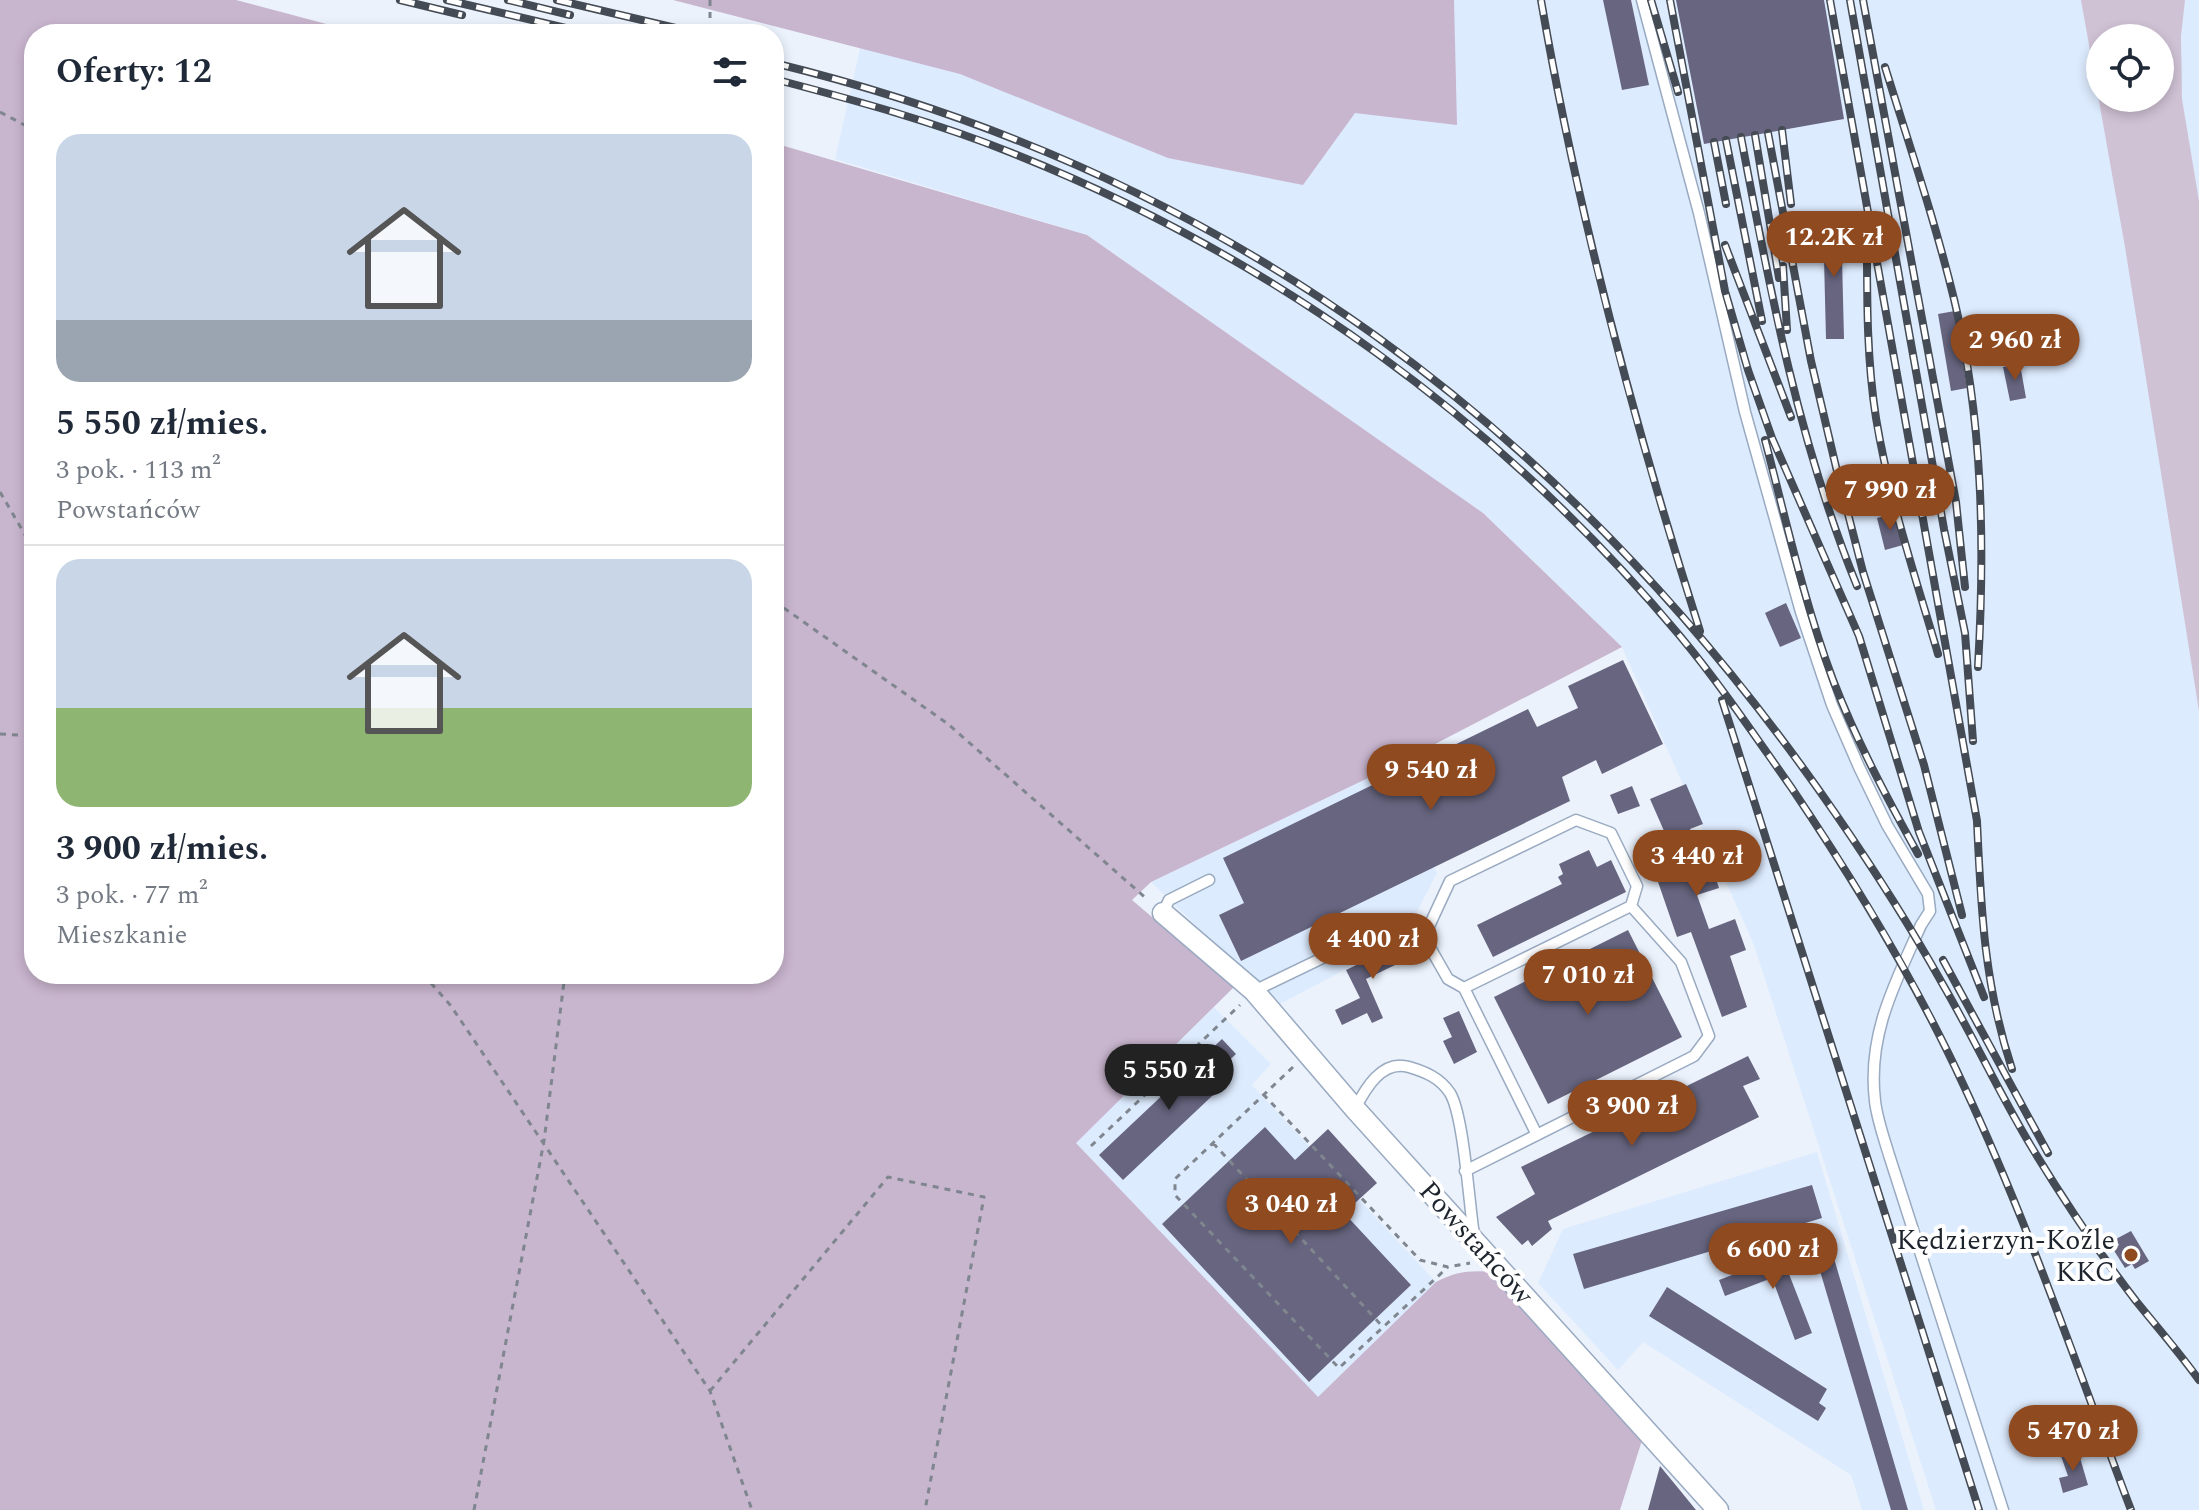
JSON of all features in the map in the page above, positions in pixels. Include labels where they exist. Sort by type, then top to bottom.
[{"type":"street","name":"Powstańców","points":[[1163,913],[1254,991],[1355,1109],[1718,1510]]},
{"type":"lane","points":[[1642,0],[1699,213],[1745,412],[1801,612],[1832,705],[1859,767],[1887,825],[1928,894],[1930,911],[1881,1017],[1874,1056],[1875,1102],[1893,1170],[2003,1510]]},
{"type":"lane","points":[[1464,988],[1631,906],[1637,886],[1611,833],[1576,820],[1450,881],[1424,937],[1448,979],[1464,988],[1537,1135]]},
{"type":"lane","points":[[1163,913],[1169,900],[1209,880]]},
{"type":"lane","points":[[1465,1171],[1694,1056],[1709,1036],[1681,962],[1631,906]]},
{"type":"lane","points":[[1254,991],[1395,923]]},
{"type":"lane","points":[[1355,1109],[1365,1089],[1381,1072],[1404,1065],[1432,1074],[1450,1094],[1459,1126],[1474,1237]]},
{"type":"path","points":[[710,0],[710,24]]},
{"type":"path","points":[[0,112],[24,125]]},
{"type":"path","points":[[0,492],[24,533]]},
{"type":"path","points":[[784,608],[948,724],[1163,913]]},
{"type":"path","points":[[0,734],[24,735]]},
{"type":"path","points":[[432,984],[451,1006],[544,1141],[710,1391],[752,1510]]},
{"type":"path","points":[[474,1510],[544,1141],[564,984]]},
{"type":"path","points":[[1091,1146],[1254,991]]},
{"type":"path","points":[[1307,1054],[1175,1179],[1175,1195],[1339,1368],[1448,1267]]},
{"type":"path","points":[[1263,1094],[1420,1260],[1448,1267],[1493,1259]]},
{"type":"path","points":[[1213,1143],[1383,1327]]},
{"type":"path","points":[[710,1391],[888,1177],[984,1197],[925,1510]]},
{"type":"shaded area","points":[[0,0],[236,0],[326,24],[24,24],[24,984],[784,984],[784,146],[1087,235],[1483,513],[1622,647],[1387,769],[1151,882],[1132,900],[1234,987],[1076,1143],[1318,1397],[1436,1282],[1464,1272],[1494,1272],[1643,1437],[1620,1510],[0,1510]]},
{"type":"shaded area","points":[[673,0],[1454,0],[1457,125],[1355,113],[1303,185],[1168,158],[960,74],[784,29],[784,24],[766,24]]},
{"type":"shaded area","points":[[835,0],[2199,0],[2199,1510],[1936,1510],[1754,945],[1622,647],[1483,513],[1087,235],[835,159],[860,49]]},
{"type":"shaded area","points":[[2081,0],[2185,0],[2181,36],[2182,99],[2199,201],[2199,711],[2101,112],[2174,112],[2174,24],[2086,24],[2086,28]]},
{"type":"shaded area","points":[[1387,769],[1437,873],[1403,939],[1278,1005],[1151,882]]},
{"type":"shaded area","points":[[1214,1007],[1271,1064],[1252,1085],[1436,1282],[1318,1398],[1076,1143]]},
{"type":"shaded area","points":[[1817,1152],[1924,1510],[1862,1510],[1851,1475],[1643,1342],[1618,1370],[1538,1283],[1563,1229]]},
{"type":"building","points":[[1603,0],[1631,0],[1649,85],[1622,90]]},
{"type":"building","points":[[1676,0],[1824,0],[1844,119],[1704,144]]},
{"type":"building","points":[[1841,218],[1844,339],[1826,339],[1823,219]]},
{"type":"building","points":[[1955,311],[1967,388],[1951,391],[1938,314]]},
{"type":"building","points":[[2020,364],[2026,398],[2010,401],[2003,367]]},
{"type":"building","points":[[1895,513],[1903,545],[1885,550],[1877,518]]},
{"type":"building","points":[[1786,603],[1801,638],[1780,647],[1765,613]]},
{"type":"building","points":[[1623,660],[1663,744],[1602,774],[1596,760],[1562,777],[1570,801],[1241,961],[1219,915],[1244,903],[1223,858],[1528,709],[1537,727],[1578,708],[1568,686]]},
{"type":"building","points":[[1686,784],[1703,824],[1690,829],[1702,860],[1709,858],[1719,888],[1697,895],[1709,929],[1735,919],[1746,950],[1730,956],[1747,1007],[1722,1017],[1691,932],[1677,937],[1657,879],[1672,874],[1661,843],[1668,840],[1650,799]]},
{"type":"building","points":[[1632,786],[1640,806],[1618,814],[1610,795]]},
{"type":"building","points":[[1589,850],[1597,867],[1611,860],[1626,892],[1493,957],[1477,925],[1562,884],[1558,877],[1563,874],[1559,864]]},
{"type":"building","points":[[1628,930],[1682,1037],[1548,1104],[1494,997]]},
{"type":"building","points":[[1412,938],[1420,953],[1366,979],[1383,1018],[1372,1023],[1367,1013],[1342,1025],[1335,1010],[1360,998],[1346,970]]},
{"type":"building","points":[[1459,1011],[1477,1052],[1454,1064],[1443,1041],[1452,1037],[1443,1018]]},
{"type":"building","points":[[1222,1039],[1236,1054],[1219,1070],[1229,1080],[1123,1180],[1099,1155]]},
{"type":"building","points":[[1748,1056],[1760,1079],[1743,1086],[1759,1117],[1548,1221],[1552,1229],[1532,1246],[1528,1240],[1522,1245],[1496,1217],[1535,1194],[1521,1167]]},
{"type":"building","points":[[1265,1127],[1295,1160],[1328,1129],[1377,1183],[1344,1213],[1411,1285],[1309,1382],[1162,1224]]},
{"type":"building","points":[[1812,1185],[1822,1218],[1584,1289],[1573,1254]]},
{"type":"building","name":"Kędzierzyn-Koźle KKC","points":[[2131,1231],[2149,1261],[2135,1269],[2132,1264],[2125,1268],[2113,1249],[2119,1245],[2116,1239]]},
{"type":"building","points":[[1828,1238],[1908,1510],[1891,1510],[1812,1244]]},
{"type":"building","points":[[1782,1256],[1812,1333],[1795,1340],[1772,1278],[1725,1296],[1719,1280]]},
{"type":"building","points":[[1667,1287],[1827,1389],[1819,1403],[1826,1408],[1818,1421],[1649,1316]]},
{"type":"building","points":[[2078,1451],[2088,1485],[2063,1493],[2059,1478],[2068,1476],[2061,1456]]},
{"type":"building","points":[[1660,1466],[1674,1483],[1696,1510],[1648,1510]]},
{"type":"railway","points":[[400,0],[462,15]]},
{"type":"railway","points":[[447,0],[549,24]]},
{"type":"railway","points":[[508,0],[570,15]]},
{"type":"railway","points":[[557,0],[659,24]]},
{"type":"railway","points":[[1541,0],[1590,240],[1630,397],[1700,631]]},
{"type":"railway","points":[[1651,0],[1678,92]]},
{"type":"railway","points":[[1670,0],[1725,291],[1748,370],[1772,438],[1859,636],[1919,832],[1984,997]]},
{"type":"railway","points":[[1830,0],[1977,821],[1982,916],[1990,976],[2012,1069]]},
{"type":"railway","points":[[1850,0],[1965,633],[1973,741]]},
{"type":"railway","points":[[1863,0],[1956,502],[1965,587]]},
{"type":"railway","points":[[784,66],[939,111],[1094,173],[1240,248],[1376,336],[1503,437],[1621,550],[1732,675],[1835,813],[1917,939],[2022,1131],[2058,1189],[2136,1301],[2199,1380]]},
{"type":"railway","points":[[1885,67],[1947,270],[1964,344],[1980,482],[1978,667]]},
{"type":"railway","points":[[784,82],[894,112],[1012,153],[1108,195],[1201,242],[1290,295],[1376,353],[1459,416],[1537,485],[1611,558],[1680,636],[1737,710],[1838,859],[1904,969],[1987,1136],[2051,1295],[2131,1510]]},
{"type":"railway","points":[[1782,130],[1791,204]]},
{"type":"railway","points":[[1768,133],[1811,361],[1836,467],[1863,572],[1924,765],[1962,915]]},
{"type":"railway","points":[[1755,135],[1779,278]]},
{"type":"railway","points":[[1741,137],[1775,308],[1802,421],[1836,531],[1857,586]]},
{"type":"railway","points":[[1726,140],[1762,321]]},
{"type":"railway","points":[[1714,142],[1726,204]]},
{"type":"railway","points":[[1725,245],[1791,417]]},
{"type":"railway","points":[[1867,247],[1869,354],[1881,448],[1938,654]]},
{"type":"railway","points":[[1783,266],[1787,330]]},
{"type":"railway","points":[[1765,440],[1804,591],[1833,680],[1862,747],[1918,854]]},
{"type":"railway","points":[[1722,700],[1979,1510]]},
{"type":"railway","points":[[1943,960],[2048,1153]]},
{"type":"place","name":"Kędzierzyn-Koźle KKC","points":[[2131,1255]]}]
